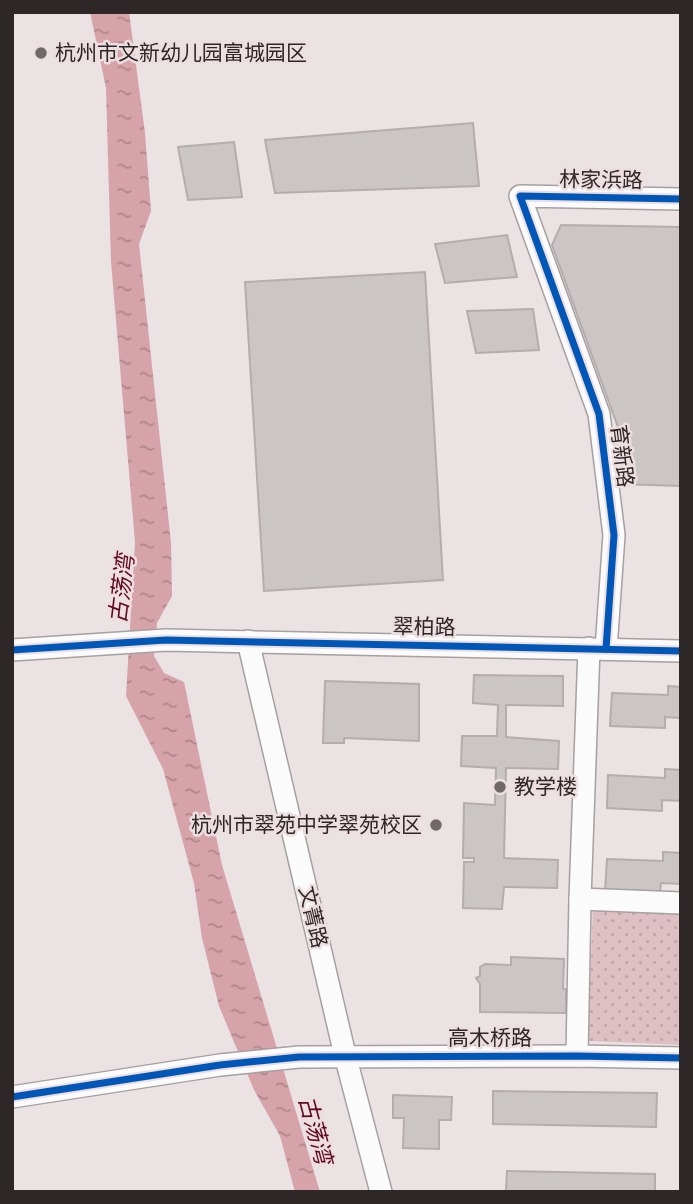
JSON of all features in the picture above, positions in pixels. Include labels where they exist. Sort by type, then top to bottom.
[{"type":"street","name":"林家浜路","points":[[520,196],[681,199]]},
{"type":"street","name":"育新路","points":[[520,196],[599,414],[614,535],[598,649],[580,899],[577,1056]]},
{"type":"street","name":"翠柏路","points":[[12,650],[166,640],[681,650]]},
{"type":"street","name":"文菁路","points":[[248,641],[345,1055],[381,1192]]},
{"type":"street","points":[[580,899],[681,903]]},
{"type":"street","name":"高木桥路","points":[[12,1097],[220,1065],[299,1057],[345,1055],[681,1058]]},
{"type":"shaded area","points":[[593,907],[681,911],[681,1045],[588,1041]]},
{"type":"water","points":[[90,12],[129,12],[145,133],[151,211],[139,244],[171,543],[172,596],[157,623],[154,656],[164,673],[184,682],[222,865],[320,1192],[295,1192],[280,1136],[254,1090],[219,1006],[202,938],[194,883],[163,769],[126,696],[135,542],[111,262],[106,88]]},
{"type":"building","points":[[473,123],[479,186],[275,193],[265,140]]},
{"type":"building","points":[[234,142],[242,197],[188,200],[178,147]]},
{"type":"building","points":[[561,225],[681,227],[681,486],[618,484],[619,430],[552,245]]},
{"type":"building","points":[[507,235],[517,277],[445,283],[435,244]]},
{"type":"building","points":[[425,272],[443,580],[264,591],[245,282]]},
{"type":"building","points":[[533,309],[539,350],[476,353],[467,311]]},
{"type":"building","name":"教学楼","points":[[474,675],[563,676],[563,706],[506,705],[506,737],[559,741],[558,769],[506,768],[504,858],[558,860],[557,888],[504,887],[502,909],[463,908],[464,862],[474,862],[474,858],[463,858],[464,803],[495,805],[496,768],[461,766],[462,736],[497,736],[498,705],[473,703]]},
{"type":"building","points":[[325,681],[419,684],[419,741],[344,738],[344,743],[323,743]]},
{"type":"building","points":[[668,686],[681,687],[681,718],[665,717],[665,728],[610,726],[612,693],[668,695]]},
{"type":"building","points":[[665,769],[681,770],[681,801],[662,800],[662,811],[607,808],[608,775],[665,778]]},
{"type":"building","points":[[663,852],[681,853],[681,884],[661,883],[660,894],[605,891],[607,859],[663,861]]},
{"type":"building","points":[[511,957],[564,959],[563,989],[566,989],[566,1013],[480,1012],[480,984],[476,978],[480,976],[480,967],[485,964],[511,965]]},
{"type":"building","points":[[493,1091],[657,1093],[656,1127],[493,1124]]},
{"type":"building","points":[[393,1095],[452,1097],[451,1120],[439,1120],[439,1149],[403,1148],[404,1118],[393,1118]]},
{"type":"building","points":[[507,1171],[655,1174],[655,1192],[506,1192]]},
{"type":"cycle path","points":[[606,649],[614,535],[599,414],[520,196],[681,199]]},
{"type":"cycle path","points":[[12,650],[166,640],[681,651]]},
{"type":"cycle path","points":[[12,1097],[220,1065],[299,1057],[681,1058]]},
{"type":"place","name":"杭州市文新幼儿园富城园区","points":[[41,53]]},
{"type":"place","name":"教学楼","points":[[500,787]]},
{"type":"place","name":"杭州市翠苑中学翠苑校区","points":[[436,825]]},
{"type":"water label","name":"古荡湾","points":[[122,589]]},
{"type":"water label","name":"古荡湾","points":[[315,1130]]}]
